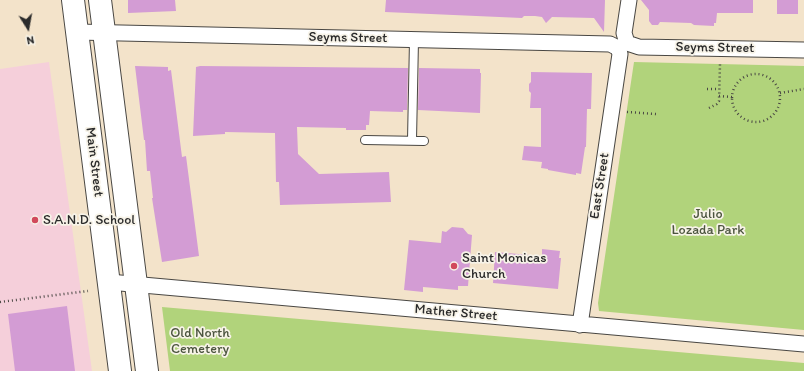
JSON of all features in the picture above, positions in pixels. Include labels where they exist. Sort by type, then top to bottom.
[{"type":"main road","name":"Main Street","points":[[73,0],[120,371]]},
{"type":"main road","name":"Main Street","points":[[100,0],[147,371]]},
{"type":"street","name":"East Street","points":[[580,324],[629,0]]},
{"type":"street","name":"Seyms Street","points":[[77,32],[804,50]]},
{"type":"street","name":"Mather Street","points":[[109,282],[804,344]]},
{"type":"lane","points":[[412,140],[414,40]]},
{"type":"lane","points":[[365,140],[424,141]]},
{"type":"path","points":[[709,108],[717,104],[719,96],[720,62]]},
{"type":"path","points":[[755,73],[763,74],[770,78],[776,83],[780,93],[779,105],[776,112],[770,118],[755,122],[747,121],[734,110],[732,97],[735,86],[740,79],[755,73]]},
{"type":"path","points":[[707,89],[719,89]]},
{"type":"path","points":[[780,93],[804,89]]},
{"type":"path","points":[[719,96],[732,97]]},
{"type":"path","points":[[625,112],[656,114]]},
{"type":"path","points":[[0,302],[88,291]]},
{"type":"shaded area","name":"S.A.N.D. School","points":[[49,62],[92,371],[0,371],[0,69]]},
{"type":"green space","name":"Julio Lozada Park","points":[[634,62],[804,66],[804,330],[599,311],[598,303]]},
{"type":"green space","name":"Old North Cemetery","points":[[162,307],[804,363],[804,371],[170,371]]},
{"type":"building","points":[[128,0],[175,0],[176,11],[128,13]]},
{"type":"building","points":[[386,0],[605,0],[604,32],[594,18],[552,17],[546,23],[542,17],[535,16],[524,16],[522,18],[385,12]]},
{"type":"building","points":[[641,0],[753,0],[753,13],[717,13],[716,23],[714,23],[714,26],[694,25],[691,23],[660,22],[658,25],[652,25],[649,21],[649,10]]},
{"type":"building","points":[[777,0],[798,0],[798,14],[777,14]]},
{"type":"building","points":[[135,66],[168,67],[168,71],[171,70],[182,157],[186,156],[199,256],[162,262],[152,198],[150,171],[147,171],[145,140]]},
{"type":"building","points":[[196,67],[408,68],[407,110],[403,110],[403,112],[370,111],[369,125],[366,125],[366,130],[297,127],[298,154],[319,174],[389,172],[391,202],[280,205],[279,182],[276,182],[275,133],[225,132],[225,134],[193,136]]},
{"type":"building","points":[[419,68],[480,69],[480,113],[418,110]]},
{"type":"building","points":[[531,72],[592,73],[591,109],[587,109],[586,147],[581,174],[576,173],[576,175],[548,170],[541,168],[542,162],[522,160],[524,146],[541,147],[541,108],[530,108],[531,93],[529,91],[529,84],[531,82]]},
{"type":"building","points":[[452,227],[463,228],[468,234],[472,235],[468,286],[458,286],[458,290],[423,287],[423,292],[404,290],[409,240],[441,243],[442,231],[446,232]]},
{"type":"building","points":[[542,249],[560,251],[559,258],[561,258],[558,289],[493,283],[495,252],[542,256]]},
{"type":"building","points":[[67,306],[75,371],[15,371],[8,314]]},
{"type":"place","name":"S.A.N.D. School","points":[[35,220]]},
{"type":"place","name":"Saint Monicas Church","points":[[454,266]]}]
